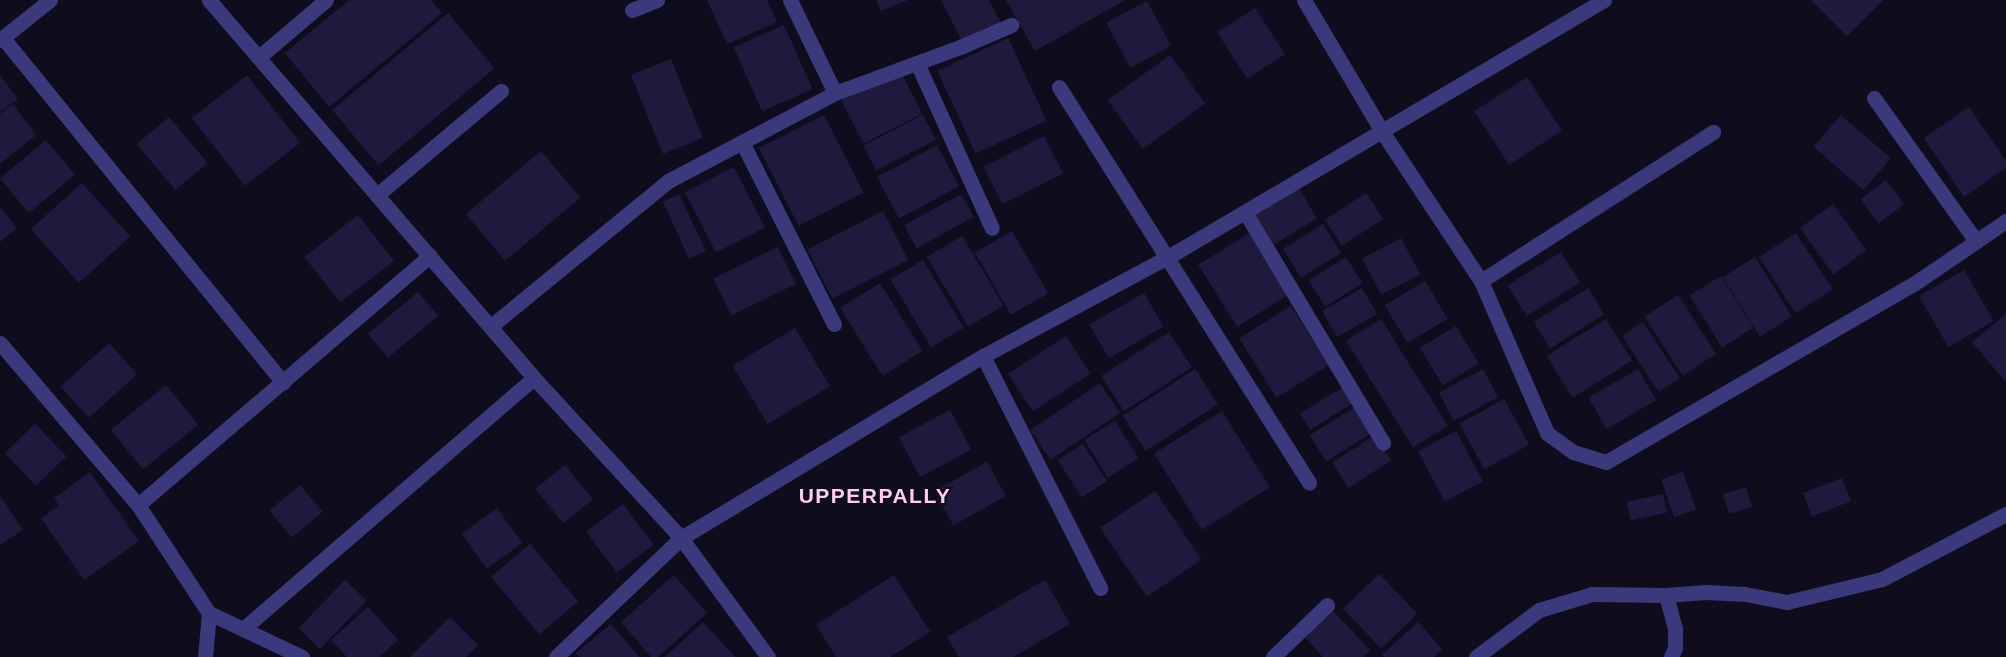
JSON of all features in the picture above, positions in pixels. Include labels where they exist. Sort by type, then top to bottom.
[{"type":"street","points":[[50,0],[1,39],[283,382]]},
{"type":"street","points":[[209,0],[534,378],[681,538],[768,657]]},
{"type":"street","points":[[258,57],[326,0]]},
{"type":"street","points":[[632,10],[657,0]]},
{"type":"street","points":[[790,0],[835,93]]},
{"type":"street","points":[[1304,0],[1383,133],[1481,282],[1547,433],[1573,452],[1606,462],[1915,283],[2006,221]]},
{"type":"street","points":[[556,657],[681,538],[982,356],[1168,257],[1383,133],[1604,0]]},
{"type":"street","points":[[491,326],[668,181],[835,93],[1011,25]]},
{"type":"street","points":[[917,63],[992,228]]},
{"type":"street","points":[[1059,87],[1309,483]]},
{"type":"street","points":[[377,195],[501,91]]},
{"type":"street","points":[[1874,98],[1976,241]]},
{"type":"street","points":[[1481,282],[1713,132]]},
{"type":"street","points":[[742,142],[834,324]]},
{"type":"street","points":[[1245,212],[1383,443]]},
{"type":"street","points":[[138,505],[430,256]]},
{"type":"street","points":[[0,343],[138,505],[209,613],[302,657]]},
{"type":"street","points":[[982,356],[1100,588]]},
{"type":"street","points":[[243,629],[534,378]]},
{"type":"street","points":[[1476,657],[1539,610],[1592,594],[1666,595],[1706,592],[1787,602],[1882,579],[2006,514]]},
{"type":"street","points":[[1666,595],[1676,628],[1675,648],[1671,657]]},
{"type":"street","points":[[1273,657],[1327,605]]},
{"type":"street","points":[[205,657],[209,613]]},
{"type":"building","points":[[349,0],[431,0],[442,13],[329,107],[285,53]]},
{"type":"building","points":[[707,0],[767,0],[777,22],[727,44]]},
{"type":"building","points":[[876,0],[908,0],[881,11]]},
{"type":"building","points":[[941,0],[989,0],[1001,23],[963,43]]},
{"type":"building","points":[[1006,0],[1125,0],[1035,51]]},
{"type":"building","points":[[1811,0],[1883,0],[1847,36]]},
{"type":"building","points":[[1147,1],[1171,46],[1130,68],[1106,23]]},
{"type":"building","points":[[1255,8],[1285,54],[1247,79],[1217,33]]},
{"type":"building","points":[[448,13],[494,68],[379,165],[332,110]]},
{"type":"building","points":[[784,25],[812,89],[762,111],[734,47]]},
{"type":"building","points":[[1008,38],[1046,120],[976,153],[937,71]]},
{"type":"building","points":[[1170,55],[1205,104],[1143,149],[1108,100]]},
{"type":"building","points":[[671,59],[703,138],[663,154],[631,75]]},
{"type":"building","points":[[900,70],[922,114],[863,144],[841,100]]},
{"type":"building","points":[[0,75],[18,99],[0,112]]},
{"type":"building","points":[[247,75],[300,143],[245,186],[192,118]]},
{"type":"building","points":[[1527,77],[1562,131],[1509,165],[1474,111]]},
{"type":"building","points":[[13,104],[36,135],[0,164],[0,114]]},
{"type":"building","points":[[1969,107],[2006,161],[2006,168],[1964,197],[1924,138]]},
{"type":"building","points":[[824,115],[863,193],[798,226],[759,148]]},
{"type":"building","points":[[923,115],[936,140],[876,170],[863,145]]},
{"type":"building","points":[[1841,115],[1891,158],[1863,190],[1813,147]]},
{"type":"building","points":[[169,117],[208,163],[175,190],[137,144]]},
{"type":"building","points":[[1044,136],[1063,173],[1002,204],[983,167]]},
{"type":"building","points":[[46,140],[75,174],[29,213],[0,179]]},
{"type":"building","points":[[937,145],[959,186],[899,218],[877,177]]},
{"type":"building","points":[[541,151],[580,198],[505,261],[466,214]]},
{"type":"building","points":[[734,167],[765,228],[716,253],[685,192]]},
{"type":"building","points":[[1886,180],[1904,204],[1878,223],[1860,199]]},
{"type":"building","points":[[82,183],[130,237],[79,283],[31,229]]},
{"type":"building","points":[[1297,185],[1317,218],[1271,246],[1251,213]]},
{"type":"building","points":[[1366,193],[1383,219],[1342,246],[1325,220]]},
{"type":"building","points":[[679,194],[706,251],[689,259],[663,202]]},
{"type":"building","points":[[961,194],[974,217],[917,248],[904,226]]},
{"type":"building","points":[[1833,204],[1867,250],[1833,274],[1800,228]]},
{"type":"building","points":[[0,207],[17,228],[0,242]]},
{"type":"building","points":[[883,211],[908,260],[832,299],[807,250]]},
{"type":"building","points":[[358,215],[394,261],[340,303],[304,257]]},
{"type":"building","points":[[1323,224],[1341,253],[1301,278],[1283,249]]},
{"type":"building","points":[[1012,231],[1048,293],[1011,315],[975,252]]},
{"type":"building","points":[[1251,232],[1290,294],[1237,327],[1198,265]]},
{"type":"building","points":[[1796,233],[1832,289],[1796,313],[1759,257]]},
{"type":"building","points":[[962,236],[1004,305],[969,327],[927,257]]},
{"type":"building","points":[[1401,238],[1420,274],[1381,295],[1362,259]]},
{"type":"building","points":[[778,247],[796,284],[731,315],[713,279]]},
{"type":"building","points":[[1561,252],[1580,283],[1527,316],[1508,285]]},
{"type":"building","points":[[1346,257],[1362,283],[1325,307],[1309,280]]},
{"type":"building","points":[[1755,257],[1792,316],[1760,337],[1723,277]]},
{"type":"building","points":[[923,260],[964,328],[931,347],[890,280]]},
{"type":"building","points":[[1964,270],[1994,321],[1948,347],[1919,296]]},
{"type":"building","points":[[1721,276],[1753,328],[1722,347],[1690,296]]},
{"type":"building","points":[[1425,281],[1448,319],[1407,343],[1385,305]]},
{"type":"building","points":[[880,283],[922,351],[883,376],[840,308]]},
{"type":"building","points":[[1362,288],[1377,314],[1337,337],[1322,311]]},
{"type":"building","points":[[1588,288],[1604,314],[1550,348],[1534,322]]},
{"type":"building","points":[[418,292],[438,316],[388,358],[368,334]]},
{"type":"building","points":[[1144,293],[1164,327],[1109,358],[1089,324]]},
{"type":"building","points":[[1678,295],[1716,354],[1683,375],[1644,317]]},
{"type":"building","points":[[1291,306],[1328,365],[1276,398],[1239,338]]},
{"type":"building","points":[[2006,314],[2006,382],[1972,342]]},
{"type":"building","points":[[1381,319],[1448,426],[1413,448],[1346,341]]},
{"type":"building","points":[[1606,319],[1632,361],[1573,398],[1547,356]]},
{"type":"building","points":[[1643,322],[1679,378],[1659,392],[1622,336]]},
{"type":"building","points":[[1456,326],[1479,364],[1443,385],[1420,348]]},
{"type":"building","points":[[795,328],[830,386],[767,424],[732,366]]},
{"type":"building","points":[[1169,332],[1192,367],[1124,411],[1101,376]]},
{"type":"building","points":[[1066,336],[1091,374],[1033,411],[1008,374]]},
{"type":"building","points":[[109,343],[137,374],[89,418],[61,386]]},
{"type":"building","points":[[1195,369],[1218,404],[1146,451],[1123,416]]},
{"type":"building","points":[[1483,369],[1498,397],[1454,421],[1439,392]]},
{"type":"building","points":[[1638,369],[1656,400],[1607,429],[1589,398]]},
{"type":"building","points":[[1100,383],[1120,413],[1050,460],[1030,430]]},
{"type":"building","points":[[166,385],[198,425],[143,469],[111,430]]},
{"type":"building","points":[[1346,385],[1356,401],[1310,430],[1300,414]]},
{"type":"building","points":[[1504,399],[1529,444],[1485,469],[1459,424]]},
{"type":"building","points":[[1358,405],[1374,431],[1326,461],[1310,435]]},
{"type":"building","points":[[950,410],[971,450],[920,477],[899,437]]},
{"type":"building","points":[[1222,411],[1270,487],[1202,530],[1154,453]]},
{"type":"building","points":[[1115,421],[1138,458],[1108,477],[1084,440]]},
{"type":"building","points":[[35,424],[66,456],[36,486],[5,453]]},
{"type":"building","points":[[1456,431],[1483,481],[1445,502],[1418,451]]},
{"type":"building","points":[[1375,435],[1391,460],[1349,488],[1332,463]]},
{"type":"building","points":[[1083,444],[1107,481],[1082,497],[1058,460]]},
{"type":"building","points":[[987,462],[1006,496],[953,525],[935,491]]},
{"type":"building","points":[[565,465],[593,499],[563,523],[535,489]]},
{"type":"building","points":[[90,472],[139,541],[84,580],[41,518],[59,506],[54,498]]},
{"type":"building","points":[[1683,472],[1696,510],[1674,517],[1661,479]]},
{"type":"building","points":[[1842,478],[1851,501],[1812,516],[1803,493]]},
{"type":"building","points":[[300,485],[322,512],[292,538],[269,511]]},
{"type":"building","points":[[1746,487],[1752,507],[1729,514],[1723,494]]},
{"type":"building","points":[[1155,491],[1201,560],[1147,597],[1100,528]]},
{"type":"building","points":[[1663,494],[1667,513],[1631,520],[1627,502]]},
{"type":"building","points":[[0,495],[23,530],[0,545]]},
{"type":"building","points":[[623,504],[654,545],[617,572],[586,532]]},
{"type":"building","points":[[497,508],[522,543],[487,569],[461,534]]},
{"type":"building","points":[[530,544],[578,601],[539,634],[491,577]]},
{"type":"building","points":[[1379,574],[1417,614],[1381,648],[1343,609]]},
{"type":"building","points":[[674,575],[707,613],[658,657],[651,657],[621,622]]},
{"type":"building","points":[[894,575],[930,632],[890,657],[836,657],[816,625]]},
{"type":"building","points":[[345,580],[367,601],[320,649],[298,628]]},
{"type":"building","points":[[1045,580],[1070,624],[1013,657],[959,657],[947,637]]},
{"type":"building","points":[[368,607],[398,640],[379,657],[347,657],[331,640]]},
{"type":"building","points":[[1331,609],[1370,650],[1363,657],[1323,657],[1303,635]]},
{"type":"building","points":[[450,617],[478,645],[466,657],[410,657]]},
{"type":"building","points":[[703,622],[735,657],[665,657]]},
{"type":"building","points":[[1418,622],[1442,649],[1434,657],[1384,657],[1382,655]]},
{"type":"building","points":[[611,624],[639,657],[580,657],[576,653]]},
{"type":"district","name":"UPPERPALLY","points":[[875,496]]}]
